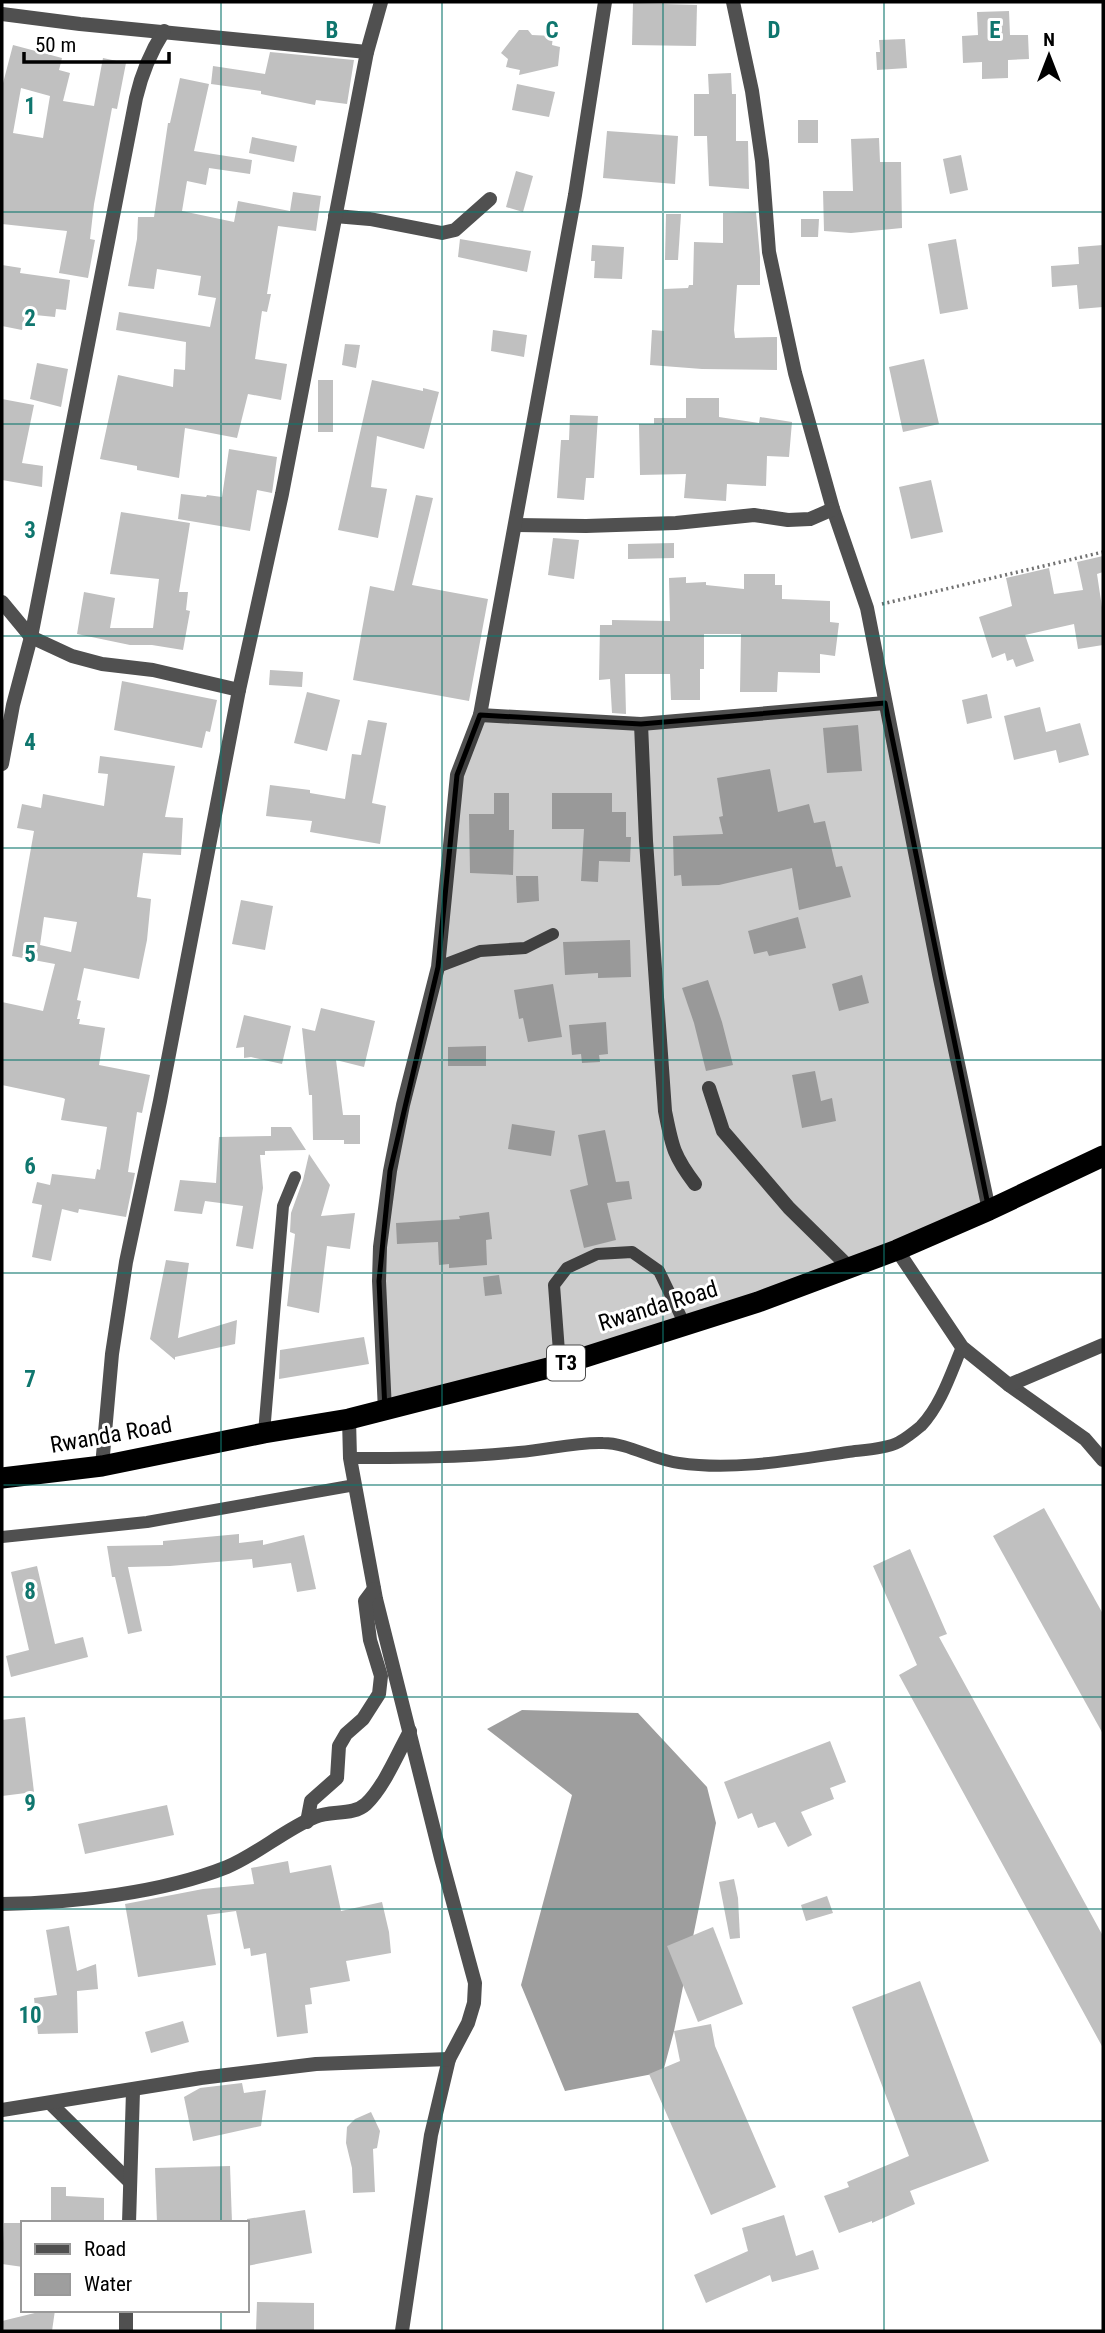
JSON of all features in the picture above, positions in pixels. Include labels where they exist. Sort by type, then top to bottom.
[{"type":"highway","name":"Rwanda Road","points":[[2,1478],[102,1466],[264,1433],[349,1419],[560,1365],[758,1302],[897,1250],[1103,1156]]},
{"type":"street","points":[[102,1466],[113,1354],[126,1262],[160,1101],[239,690],[282,494],[367,52],[381,2]]},
{"type":"street","points":[[385,1411],[379,1281],[380,1247],[390,1171],[403,1105],[438,967],[457,775],[480,715],[575,195],[605,2]]},
{"type":"street","points":[[733,2],[752,91],[762,161],[769,252],[796,373],[833,509],[867,608],[939,974],[989,1210]]},
{"type":"street","points":[[2,14],[367,52]]},
{"type":"street","points":[[2,764],[13,705],[31,636],[136,98],[143,69],[164,31]]},
{"type":"street","points":[[335,216],[370,219],[442,233],[455,230],[490,199]]},
{"type":"street","points":[[516,525],[676,523],[754,515],[788,520],[810,519],[833,509]]},
{"type":"street","points":[[2,602],[31,636],[72,656],[102,664],[153,670],[239,690]]},
{"type":"street","points":[[480,715],[641,723],[885,703]]},
{"type":"street","points":[[641,723],[646,841],[665,1111],[672,1148],[678,1162],[695,1184]]},
{"type":"street","points":[[709,1088],[723,1131],[789,1208],[849,1267]]},
{"type":"street","points":[[897,1250],[962,1347],[1009,1385],[1085,1439],[1103,1460]]},
{"type":"street","points":[[1009,1385],[1103,1345]]},
{"type":"street","points":[[349,1419],[350,1458],[374,1589],[475,1983],[474,2004],[468,2023],[449,2059],[431,2135],[402,2331]]},
{"type":"street","points":[[307,1822],[311,1801],[337,1778],[339,1746],[346,1734],[363,1720],[379,1694],[381,1676],[370,1640],[365,1601],[374,1589]]},
{"type":"street","points":[[2,1904],[86,1900],[196,1878],[229,1866],[316,1816],[362,1807],[379,1787],[410,1731]]},
{"type":"street","points":[[2,2110],[201,2078],[316,2064],[449,2059]]},
{"type":"street","points":[[129,2221],[133,2091]]},
{"type":"street","points":[[50,2103],[130,2182]]},
{"type":"street","points":[[126,2312],[126,2331]]},
{"type":"lane","points":[[438,967],[480,951],[525,948],[553,934]]},
{"type":"lane","points":[[264,1433],[283,1206],[295,1177]]},
{"type":"lane","points":[[560,1365],[554,1286],[567,1268],[597,1254],[632,1252],[659,1271],[685,1325]]},
{"type":"lane","points":[[350,1458],[427,1458],[521,1452],[575,1443],[606,1443],[677,1463],[728,1465],[866,1450],[898,1443],[921,1426],[942,1393],[962,1347]]},
{"type":"lane","points":[[2,1537],[147,1521],[355,1485]]},
{"type":"path","points":[[867,608],[1103,552]]},
{"type":"highlighted area","points":[[885,703],[989,1210],[758,1302],[560,1365],[385,1411],[379,1281],[390,1171],[438,967],[457,775],[480,715],[641,724]]},
{"type":"water","points":[[522,1710],[638,1713],[707,1787],[716,1823],[674,2031],[663,2072],[565,2091],[521,1985],[572,1795],[487,1729]]},
{"type":"building","points":[[633,3],[697,5],[696,46],[632,45]]},
{"type":"building","points":[[1009,11],[1010,35],[1028,35],[1029,59],[1008,60],[1008,78],[982,79],[982,62],[963,63],[962,36],[978,35],[977,12]]},
{"type":"building","points":[[519,30],[528,30],[532,35],[553,36],[552,45],[560,47],[558,66],[519,75],[520,70],[506,67],[508,59],[501,53]]},
{"type":"building","points":[[905,39],[907,68],[877,70],[876,52],[880,52],[879,40]]},
{"type":"building","points":[[13,45],[62,58],[59,70],[70,73],[63,101],[94,106],[103,58],[126,63],[117,109],[112,108],[94,204],[90,239],[95,240],[88,278],[59,273],[67,231],[2,224],[2,87]],"holes":[[[21,88],[50,96],[43,138],[13,133]]]},
{"type":"building","points":[[270,52],[354,60],[347,104],[316,100],[315,105],[261,94],[261,91],[211,84],[213,66],[265,74]]},
{"type":"building","points":[[731,73],[732,94],[736,94],[736,141],[748,141],[749,189],[709,186],[707,136],[694,136],[694,94],[709,94],[708,74]]},
{"type":"building","points":[[180,78],[209,84],[194,151],[252,160],[250,174],[209,168],[206,185],[187,181],[182,211],[234,222],[238,201],[290,211],[293,192],[321,196],[316,231],[278,226],[267,294],[271,294],[267,312],[262,311],[255,359],[287,364],[281,400],[248,394],[237,438],[185,428],[179,478],[100,459],[118,375],[173,387],[174,369],[185,370],[186,342],[116,330],[119,312],[210,327],[216,298],[198,295],[201,276],[157,269],[154,289],[128,286],[137,239],[138,217],[154,217],[168,123]]},
{"type":"building","points":[[517,84],[555,92],[549,117],[512,110]]},
{"type":"building","points":[[798,120],[818,120],[818,143],[798,143]]},
{"type":"building","points":[[607,131],[678,136],[675,184],[603,178]]},
{"type":"building","points":[[252,137],[297,146],[294,162],[249,153]]},
{"type":"building","points":[[879,138],[880,162],[901,162],[902,228],[851,233],[824,231],[823,191],[853,191],[851,139]]},
{"type":"building","points":[[961,155],[968,190],[950,194],[943,159]]},
{"type":"building","points":[[516,171],[533,176],[523,212],[506,207]]},
{"type":"building","points":[[756,212],[760,285],[737,285],[735,338],[777,337],[777,370],[650,365],[652,330],[664,331],[664,289],[688,288],[693,285],[694,242],[723,243],[723,213]]},
{"type":"building","points":[[666,214],[681,214],[678,260],[665,260]]},
{"type":"building","points":[[801,219],[819,219],[818,237],[801,237]]},
{"type":"building","points":[[460,239],[531,251],[527,272],[458,257]]},
{"type":"building","points":[[956,239],[968,309],[940,314],[928,244]]},
{"type":"building","points":[[592,245],[624,247],[622,279],[594,278]]},
{"type":"building","points":[[1103,245],[1103,307],[1079,309],[1077,285],[1052,287],[1051,266],[1079,264],[1078,247]]},
{"type":"building","points":[[2,265],[21,268],[20,273],[70,280],[66,310],[56,309],[55,317],[25,314],[22,330],[2,326]]},
{"type":"building","points":[[493,330],[527,335],[524,357],[491,351]]},
{"type":"building","points":[[345,344],[360,345],[356,368],[342,365]]},
{"type":"building","points":[[924,359],[939,424],[903,432],[889,367]]},
{"type":"building","points":[[37,363],[68,369],[61,407],[30,399]]},
{"type":"building","points":[[318,380],[333,380],[333,432],[318,432]]},
{"type":"building","points":[[372,380],[439,392],[424,449],[377,436],[371,487],[387,489],[378,538],[338,530]]},
{"type":"building","points":[[686,398],[719,398],[719,417],[759,423],[760,417],[792,422],[789,457],[767,456],[766,486],[727,484],[726,501],[684,498],[686,474],[640,475],[639,424],[654,424],[654,418],[686,418]]},
{"type":"building","points":[[2,399],[34,405],[22,463],[43,466],[42,487],[2,480]]},
{"type":"building","points":[[570,415],[598,416],[594,478],[586,478],[584,500],[557,498],[561,440],[569,440]]},
{"type":"building","points":[[229,449],[277,457],[272,493],[257,490],[250,531],[178,519],[181,494],[222,497]]},
{"type":"building","points":[[931,480],[943,532],[911,539],[899,487]]},
{"type":"building","points":[[416,495],[433,498],[412,585],[488,599],[469,701],[353,680],[370,586],[394,591]]},
{"type":"building","points":[[121,512],[190,523],[179,592],[188,592],[186,610],[190,611],[183,650],[130,645],[77,634],[84,592],[115,598],[110,628],[153,628],[159,579],[110,574]]},
{"type":"building","points":[[553,538],[579,540],[574,579],[548,575]]},
{"type":"building","points":[[674,543],[674,558],[628,559],[628,544]]},
{"type":"building","points":[[1103,556],[1103,572],[1097,574],[1103,614],[1103,645],[1078,649],[1074,624],[1025,635],[1034,661],[1016,667],[1013,659],[1007,661],[1005,653],[992,658],[979,617],[1012,606],[1006,578],[1049,568],[1054,594],[1083,590],[1077,562]]},
{"type":"building","points":[[744,574],[775,574],[775,585],[782,585],[782,599],[830,601],[830,622],[839,623],[835,656],[820,654],[820,673],[778,672],[777,692],[740,692],[741,634],[704,634],[704,669],[700,669],[700,700],[671,700],[670,674],[625,674],[626,714],[612,713],[610,679],[599,680],[600,625],[612,625],[612,620],[670,621],[669,578],[686,577],[686,583],[706,582],[706,585],[744,589]]},
{"type":"building","points":[[270,670],[303,672],[302,687],[269,685]]},
{"type":"building","points":[[122,681],[217,700],[210,732],[206,731],[202,748],[114,730]]},
{"type":"building","points":[[307,692],[340,700],[327,751],[294,743]]},
{"type":"building","points":[[987,694],[992,718],[967,724],[962,700]]},
{"type":"building","points":[[1040,707],[1046,732],[1080,723],[1089,755],[1059,763],[1056,750],[1014,760],[1004,716]]},
{"type":"building","points":[[368,720],[387,723],[372,803],[386,806],[380,844],[310,832],[312,821],[266,816],[270,785],[310,790],[310,793],[345,799],[352,754],[361,755]]},
{"type":"building","points":[[858,725],[862,771],[827,773],[823,728]]},
{"type":"building","points":[[100,756],[175,766],[165,817],[183,818],[181,855],[143,853],[137,897],[151,899],[147,940],[139,979],[84,968],[77,1000],[81,1001],[77,1019],[80,1019],[79,1024],[105,1028],[99,1065],[150,1075],[142,1113],[137,1112],[128,1172],[135,1173],[126,1217],[79,1209],[78,1213],[62,1209],[51,1261],[32,1257],[42,1205],[32,1203],[37,1182],[50,1185],[52,1174],[95,1179],[97,1169],[100,1170],[107,1127],[61,1120],[63,1098],[2,1085],[2,1002],[43,1011],[55,964],[12,956],[34,831],[17,828],[22,804],[41,808],[43,794],[104,806],[108,774],[98,773]],"holes":[[[44,917],[77,922],[71,952],[40,945]]]},
{"type":"building","points":[[770,769],[778,812],[809,804],[814,823],[825,821],[836,867],[842,866],[851,897],[799,910],[792,868],[719,885],[682,886],[681,875],[674,876],[673,836],[723,834],[719,817],[723,816],[717,778]]},
{"type":"building","points":[[494,793],[509,793],[509,830],[514,830],[513,875],[470,873],[469,814],[494,814]]},
{"type":"building","points":[[552,793],[612,793],[612,812],[626,812],[626,837],[631,837],[630,862],[599,861],[598,882],[581,881],[584,829],[552,829]]},
{"type":"building","points":[[516,876],[538,876],[539,901],[517,903]]},
{"type":"building","points":[[241,900],[273,906],[265,950],[232,944]]},
{"type":"building","points":[[798,917],[806,948],[769,956],[767,951],[754,954],[748,931]]},
{"type":"building","points":[[630,940],[631,977],[598,978],[598,973],[565,975],[563,942]]},
{"type":"building","points":[[862,975],[869,1003],[839,1011],[832,984]]},
{"type":"building","points":[[708,980],[733,1065],[706,1071],[682,988]]},
{"type":"building","points":[[553,984],[562,1037],[528,1042],[523,1018],[519,1019],[514,990]]},
{"type":"building","points":[[321,1008],[375,1021],[364,1067],[336,1060],[343,1115],[360,1115],[360,1144],[344,1144],[344,1140],[313,1140],[312,1095],[309,1095],[302,1028],[315,1031]]},
{"type":"building","points":[[244,1015],[291,1026],[282,1064],[244,1058],[244,1047],[236,1048]]},
{"type":"building","points":[[606,1022],[608,1054],[599,1055],[600,1062],[582,1063],[581,1054],[572,1055],[569,1025]]},
{"type":"building","points":[[486,1046],[486,1066],[448,1066],[448,1047]]},
{"type":"building","points":[[815,1071],[821,1101],[832,1098],[836,1121],[802,1128],[792,1075]]},
{"type":"building","points":[[512,1124],[555,1131],[551,1156],[508,1149]]},
{"type":"building","points":[[271,1127],[291,1127],[306,1150],[265,1151],[265,1155],[260,1155],[263,1188],[253,1249],[236,1246],[243,1206],[205,1201],[202,1214],[174,1211],[180,1180],[216,1183],[219,1137],[271,1136]]},
{"type":"building","points":[[605,1130],[616,1182],[629,1181],[632,1199],[607,1203],[616,1240],[584,1248],[570,1190],[588,1185],[578,1135]]},
{"type":"building","points":[[309,1154],[330,1185],[321,1216],[355,1213],[350,1249],[327,1246],[319,1313],[287,1306],[295,1234],[290,1232],[291,1213]]},
{"type":"building","points":[[489,1212],[492,1239],[486,1240],[487,1265],[449,1268],[449,1264],[439,1265],[438,1242],[397,1244],[396,1223],[460,1219],[459,1216]]},
{"type":"building","points":[[166,1260],[189,1263],[178,1338],[237,1320],[235,1344],[175,1357],[175,1360],[150,1339]]},
{"type":"building","points":[[499,1275],[502,1294],[485,1296],[483,1277]]},
{"type":"building","points":[[364,1337],[369,1364],[279,1379],[280,1350]]},
{"type":"building","points":[[1044,1508],[1103,1614],[1103,1734],[993,1536]]},
{"type":"building","points":[[239,1534],[239,1543],[263,1540],[263,1545],[304,1535],[316,1589],[297,1592],[291,1563],[253,1568],[252,1559],[128,1567],[142,1631],[128,1634],[115,1577],[112,1577],[107,1546],[163,1545],[163,1541]]},
{"type":"building","points":[[910,1549],[947,1634],[939,1637],[1103,1936],[1103,2048],[899,1675],[917,1665],[873,1566]]},
{"type":"building","points":[[37,1566],[55,1644],[83,1637],[88,1657],[11,1677],[6,1656],[29,1650],[11,1572]]},
{"type":"building","points":[[25,1717],[34,1792],[2,1796],[2,1720]]},
{"type":"building","points":[[830,1741],[846,1782],[830,1788],[834,1799],[801,1812],[812,1835],[788,1847],[775,1822],[758,1828],[752,1813],[738,1819],[724,1782]]},
{"type":"building","points":[[167,1805],[174,1835],[85,1854],[78,1824]]},
{"type":"building","points":[[288,1861],[290,1873],[331,1865],[341,1911],[382,1902],[389,1932],[391,1953],[346,1961],[350,1981],[310,1988],[312,2004],[305,2005],[308,2033],[277,2037],[266,1953],[251,1956],[250,1948],[244,1949],[236,1911],[207,1915],[216,1965],[138,1977],[125,1904],[203,1889],[254,1884],[251,1868]]},
{"type":"building","points":[[734,1879],[740,1938],[730,1939],[719,1882]]},
{"type":"building","points":[[827,1896],[833,1913],[806,1921],[801,1905]]},
{"type":"building","points":[[69,1926],[77,1971],[96,1964],[98,1989],[77,1991],[78,2033],[38,2034],[34,1998],[57,1995],[46,1930]]},
{"type":"building","points":[[713,1927],[743,2004],[698,2022],[667,1946]]},
{"type":"building","points":[[920,1981],[989,2161],[910,2191],[915,2204],[872,2223],[839,2233],[824,2196],[849,2187],[847,2182],[909,2156],[852,2007]]},
{"type":"building","points":[[183,2021],[189,2042],[151,2053],[145,2032]]},
{"type":"building","points":[[711,2024],[715,2046],[776,2187],[711,2215],[649,2074],[680,2061],[674,2031]]},
{"type":"building","points":[[242,2083],[244,2093],[266,2090],[261,2126],[193,2141],[184,2097],[200,2088]]},
{"type":"building","points":[[371,2112],[380,2131],[377,2148],[373,2149],[375,2192],[353,2193],[352,2168],[346,2143],[347,2127],[355,2119]]},
{"type":"building","points":[[230,2166],[232,2221],[157,2221],[155,2168]]},
{"type":"building","points":[[51,2187],[66,2187],[66,2196],[104,2198],[104,2221],[51,2221]]},
{"type":"building","points":[[305,2210],[312,2253],[248,2266],[247,2219]]},
{"type":"building","points":[[784,2215],[796,2256],[813,2250],[819,2269],[772,2282],[770,2275],[706,2303],[694,2275],[748,2251],[742,2228]]},
{"type":"building","points":[[4,2223],[21,2223],[21,2267],[2,2264]]},
{"type":"building","points":[[257,2302],[314,2303],[314,2331],[256,2331]]},
{"type":"building","points":[[39,2312],[55,2312],[52,2331],[2,2331],[2,2321]]}]
